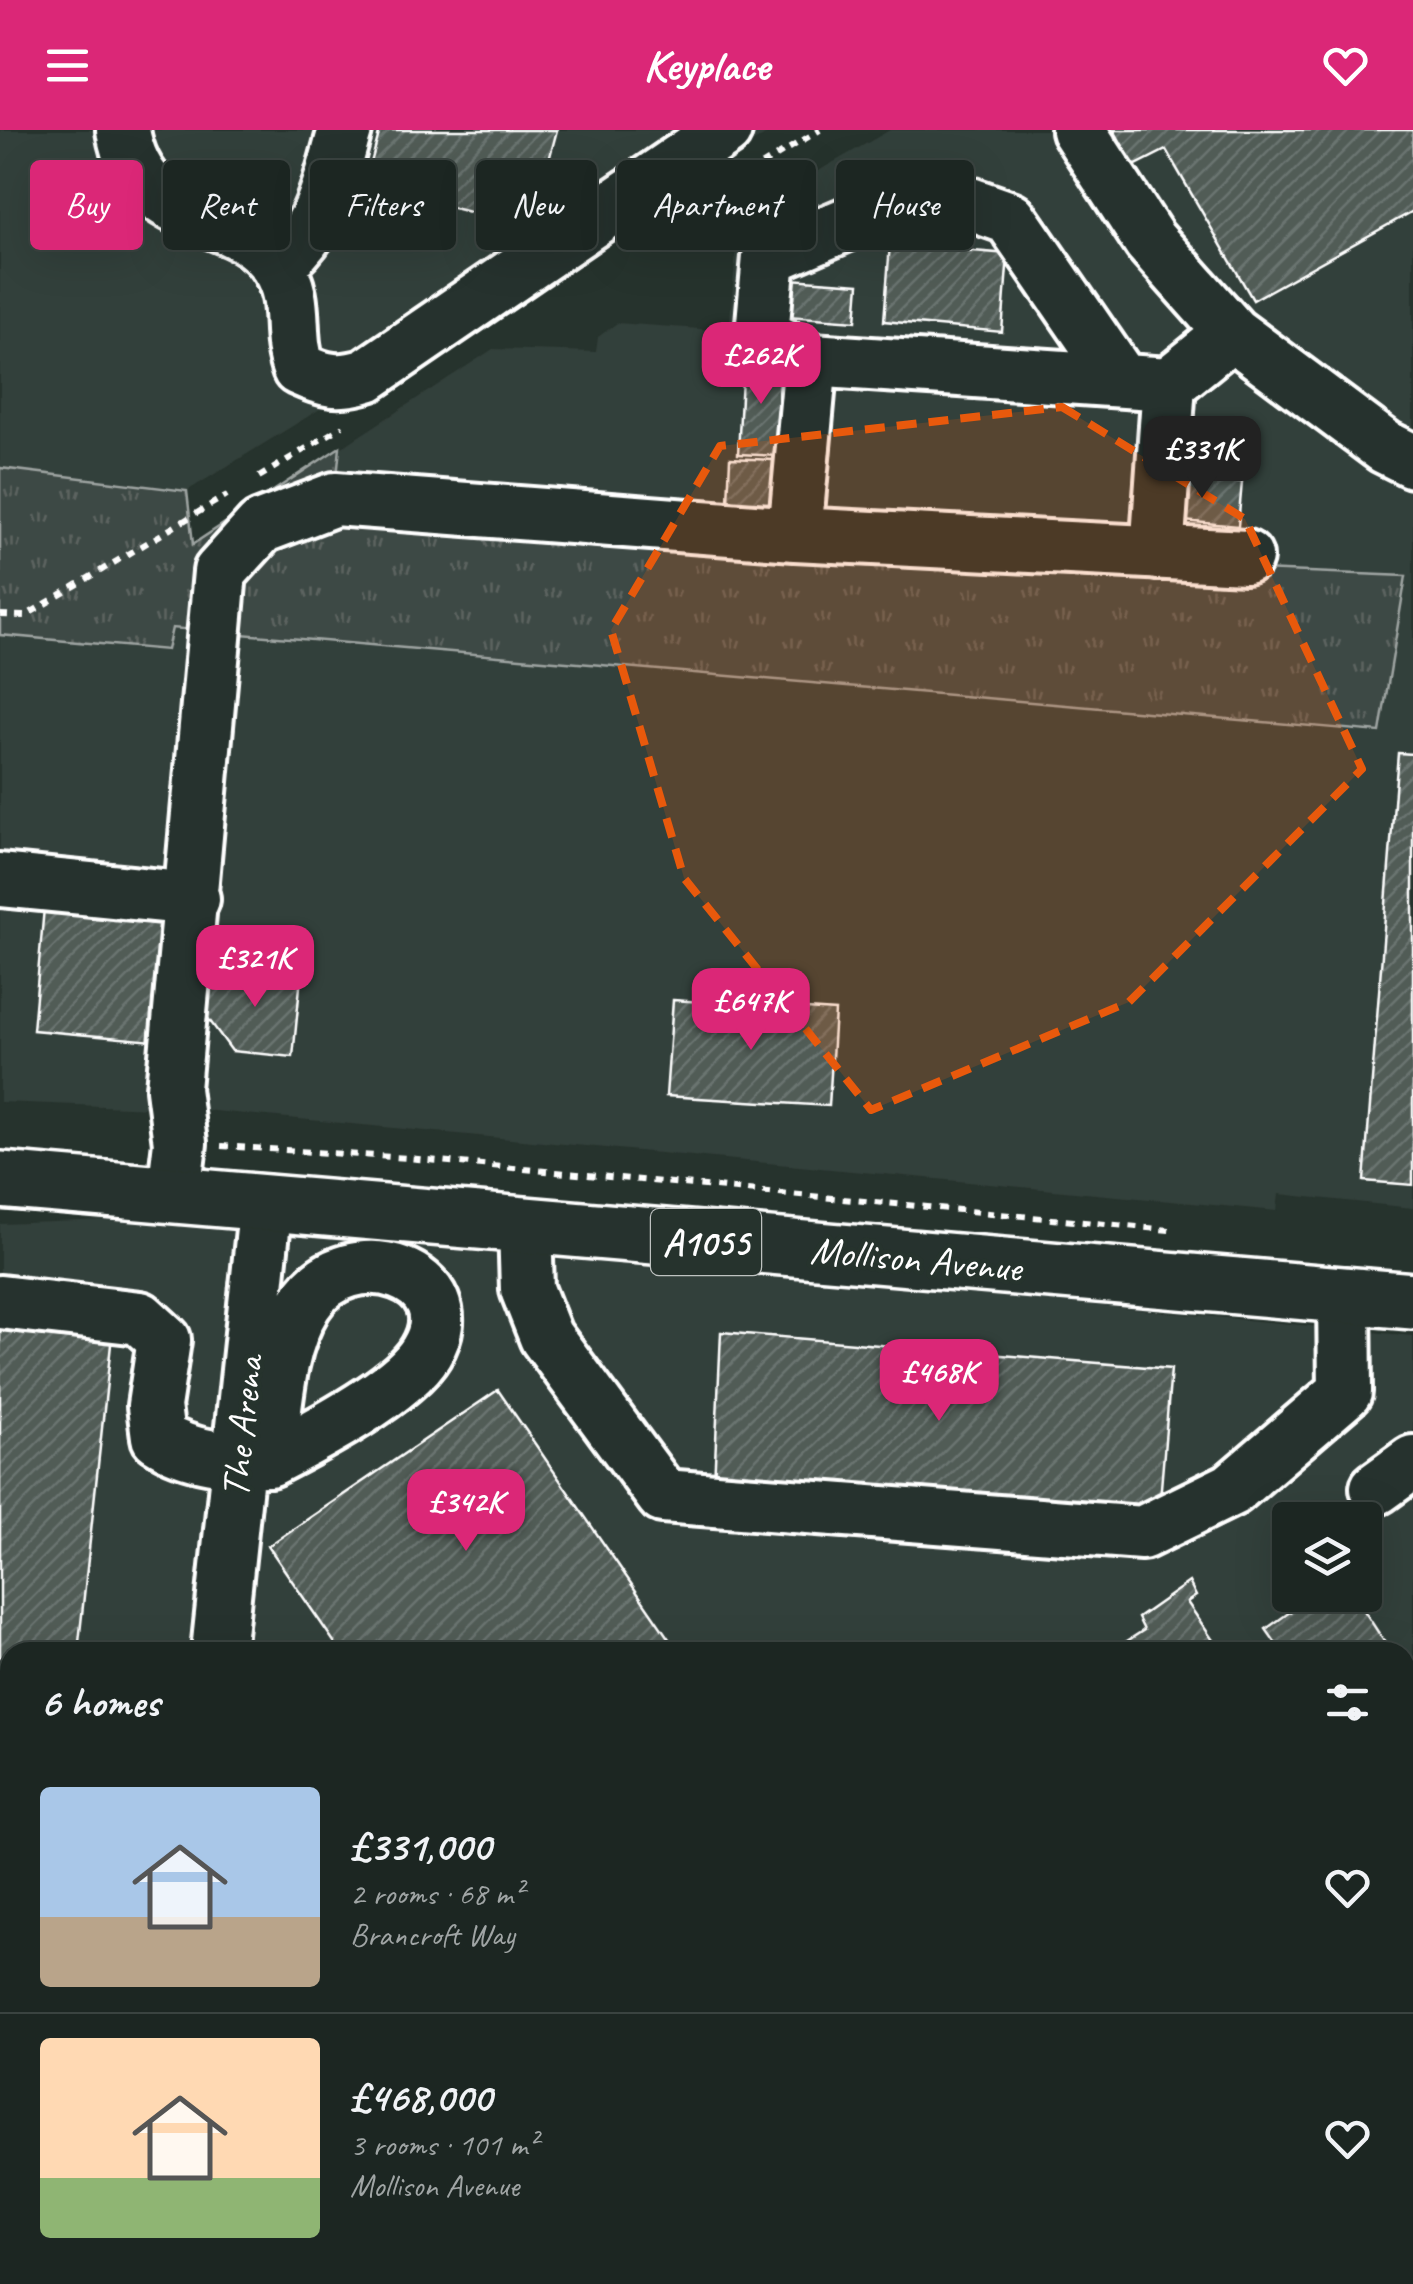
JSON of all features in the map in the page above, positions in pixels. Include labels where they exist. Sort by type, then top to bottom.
[{"type":"main road","name":"Mollison Avenue","points":[[0,1180],[177,1167],[266,1202],[1413,1300]]},
{"type":"street","points":[[123,130],[137,168],[173,208],[237,232],[277,264],[295,311],[290,344],[299,369],[326,381],[346,382],[367,375],[725,130]]},
{"type":"street","points":[[277,264],[294,253],[317,223],[346,130]]},
{"type":"street","points":[[1078,130],[1150,242],[1232,333],[1385,447],[1413,461]]},
{"type":"street","points":[[1157,554],[1145,381],[1010,218],[953,198],[875,212],[769,257],[762,334],[811,360],[1145,381],[1232,333]]},
{"type":"street","points":[[795,534],[811,360]]},
{"type":"street","points":[[177,1167],[173,1089],[194,899],[220,572],[262,527],[336,499],[795,534],[1246,557]]},
{"type":"street","points":[[0,880],[194,899]]},
{"type":"street","name":"The Arena","points":[[220,1642],[254,1460],[266,1202]]},
{"type":"street","points":[[525,1226],[527,1290],[546,1337],[663,1496],[1142,1533],[1232,1489],[1344,1392],[1344,1294]]},
{"type":"street","points":[[0,1302],[140,1318],[164,1340],[154,1406],[158,1437],[178,1450],[254,1460]]},
{"type":"path","points":[[177,1167],[408,1158],[1176,1230]]},
{"type":"highlighted area","points":[[1062,407],[1245,519],[1362,769],[1129,1002],[871,1110],[684,878],[611,630],[720,446]]},
{"type":"shaded area","points":[[0,130],[773,130],[724,160],[617,160],[617,226],[597,238],[597,160],[476,160],[476,250],[578,250],[187,491],[0,468]]},
{"type":"shaded area","points":[[890,130],[1413,130],[1413,1208],[1279,1194],[1277,1211],[203,1110],[0,1102],[0,635],[167,650],[192,545],[493,349],[596,352],[598,337],[617,323],[729,331],[736,250],[816,250],[816,172],[836,161],[836,250],[974,250],[974,160],[837,160]]},
{"type":"shaded area","points":[[185,1217],[1413,1336],[1413,1642],[0,1642],[0,1224]]},
{"type":"green space","points":[[340,447],[335,499],[1260,570],[1406,576],[1380,732],[172,628],[167,650],[0,635],[0,468],[187,491],[193,544]]},
{"type":"building","points":[[380,130],[557,130],[549,160],[476,160],[476,214],[456,209],[456,160],[372,160]]},
{"type":"building","points":[[1114,130],[1413,130],[1413,211],[1253,300],[1166,150],[1134,166]]},
{"type":"building","points":[[890,250],[1008,254],[1002,332],[884,321]]},
{"type":"building","points":[[790,279],[859,284],[856,321],[787,316]]},
{"type":"building","points":[[743,358],[785,360],[779,456],[738,454]]},
{"type":"building","points":[[730,458],[774,460],[772,504],[728,502]]},
{"type":"building","points":[[1165,475],[1242,482],[1238,526],[1161,519]]},
{"type":"building","points":[[1398,753],[1413,754],[1413,1185],[1364,1181]]},
{"type":"building","points":[[44,908],[165,919],[153,1041],[33,1030]]},
{"type":"building","points":[[213,966],[301,976],[293,1057],[232,1051],[207,1017]]},
{"type":"building","points":[[673,1000],[835,1011],[829,1106],[666,1096]]},
{"type":"building","points":[[0,1324],[112,1335],[79,1642],[0,1642]]},
{"type":"building","points":[[721,1332],[1171,1369],[1159,1512],[714,1484]]},
{"type":"building","points":[[498,1390],[671,1642],[334,1642],[268,1546]]},
{"type":"building","points":[[1189,1582],[1196,1596],[1187,1602],[1214,1642],[1125,1642],[1144,1630],[1138,1618]]},
{"type":"building","points":[[1290,1612],[1365,1612],[1385,1642],[1275,1642],[1266,1629]]}]
